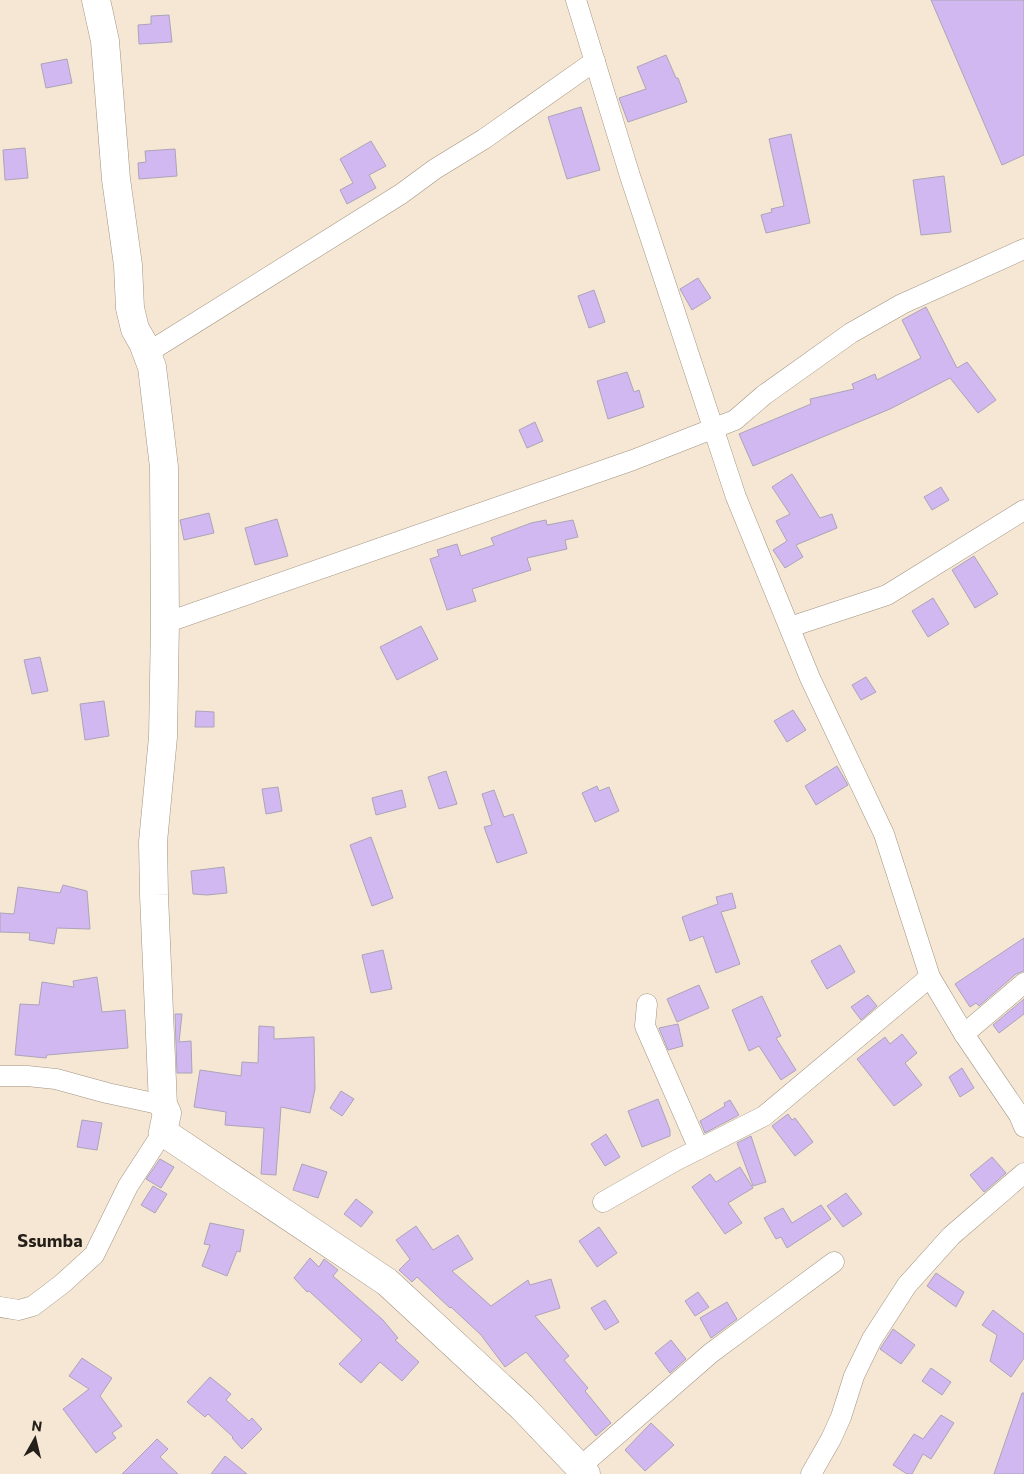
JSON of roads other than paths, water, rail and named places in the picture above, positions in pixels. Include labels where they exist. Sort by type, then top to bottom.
[{"type":"street","points":[[0,1307],[19,1310],[33,1306],[62,1284],[94,1255],[163,1118],[153,842],[163,737],[165,623],[164,467],[152,366],[135,329],[130,308],[128,265],[116,179],[105,41],[96,0]]},
{"type":"street","points":[[576,0],[630,176],[736,497],[810,678],[884,834],[930,977],[964,1034],[1019,1115],[1024,1127]]},
{"type":"street","points":[[147,353],[402,194],[435,169],[484,140],[595,61]]},
{"type":"street","points":[[165,623],[633,460],[735,420],[764,395],[851,333],[902,304],[1024,249]]},
{"type":"street","points":[[790,628],[886,595],[1024,510]]},
{"type":"street","points":[[603,1202],[699,1149],[764,1116],[930,977]]},
{"type":"street","points":[[964,1034],[1024,983]]},
{"type":"street","points":[[647,1004],[645,1026],[699,1149]]},
{"type":"street","points":[[0,1076],[56,1079],[107,1093],[163,1118],[387,1282],[522,1407],[583,1471],[711,1353],[834,1262]]},
{"type":"street","points":[[811,1474],[841,1417],[854,1376],[872,1340],[907,1285],[950,1236],[1024,1173]]},
{"type":"district","name":"Ssumba","points":[[50,1241]]}]
